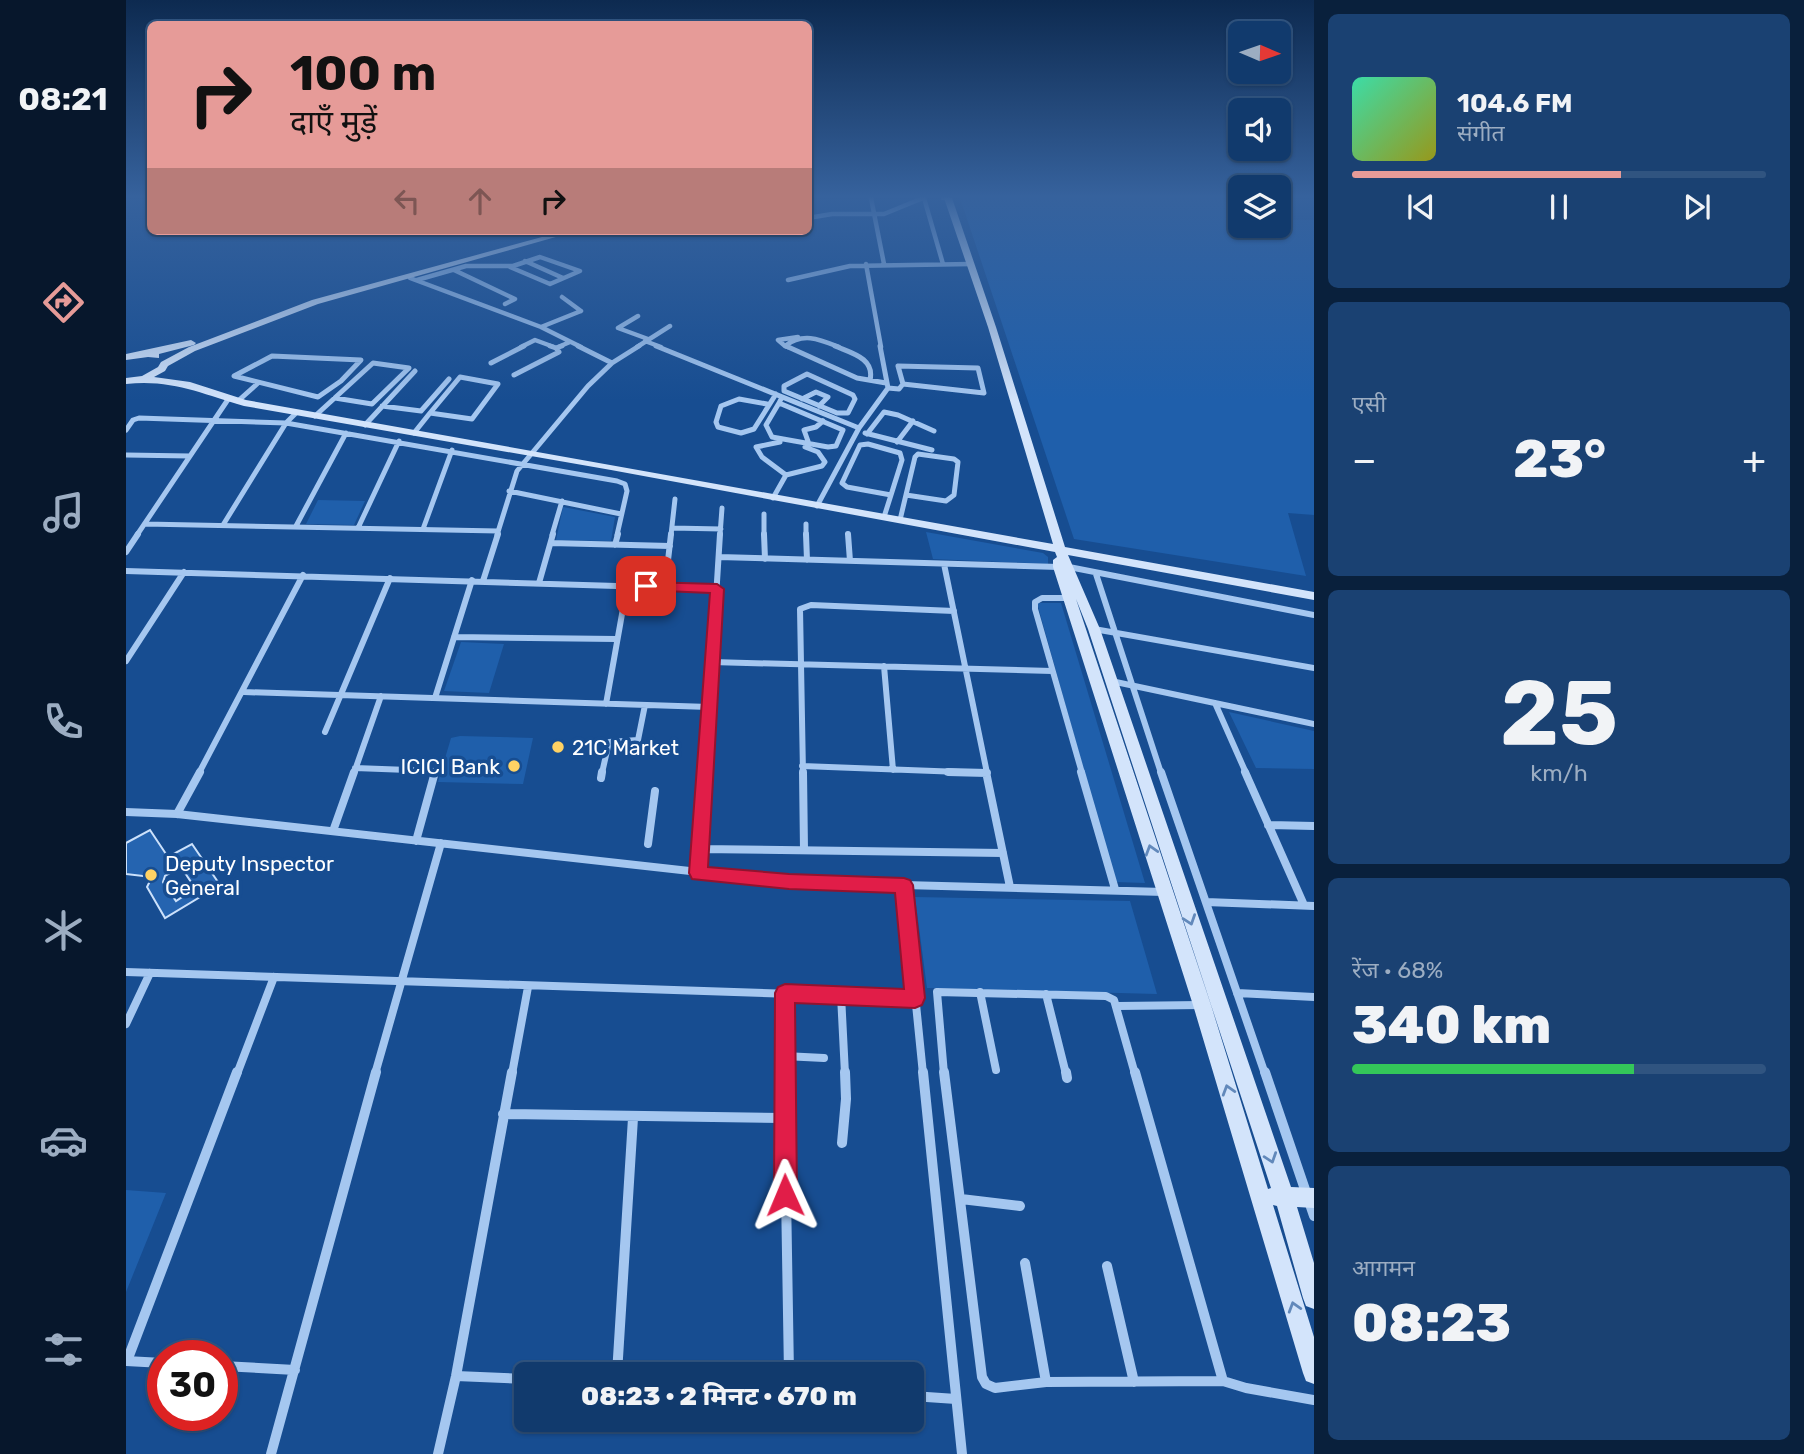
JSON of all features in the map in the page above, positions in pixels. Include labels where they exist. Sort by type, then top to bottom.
[{"type":"street","points":[[128,356],[148,354],[197,341],[319,297],[441,266]]},
{"type":"street","points":[[413,279],[459,266]]},
{"type":"street","points":[[126,388],[199,346],[315,302],[454,270],[462,266]]},
{"type":"street","points":[[514,266],[510,267],[550,284],[580,271],[565,266]]},
{"type":"street","points":[[536,266],[564,278]]},
{"type":"street","points":[[788,280],[852,266]]},
{"type":"street","points":[[817,506],[858,430],[887,385],[866,266]]},
{"type":"street","points":[[972,266],[1062,560],[1069,598],[1172,892],[1284,1197],[1314,1298]]},
{"type":"street","points":[[454,270],[515,299],[505,304]]},
{"type":"street","points":[[413,279],[541,327],[612,363]]},
{"type":"street","points":[[541,327],[581,311],[562,297]]},
{"type":"street","points":[[638,316],[618,328],[779,398],[843,430],[839,443],[828,447],[783,440],[768,433],[766,425],[779,398]]},
{"type":"street","points":[[483,581],[509,491],[523,463],[588,386],[612,363],[670,326]]},
{"type":"street","points":[[785,346],[798,337]]},
{"type":"street","points":[[870,380],[872,371],[868,362],[811,337],[778,340],[785,346],[853,377],[899,388],[903,384],[936,385],[955,393],[984,393],[978,368],[898,366],[903,384]]},
{"type":"street","points":[[491,363],[535,340],[556,348],[559,352],[514,375]]},
{"type":"street","points":[[556,348],[570,342]]},
{"type":"street","points":[[148,354],[161,358],[163,366],[187,384]]},
{"type":"street","points":[[126,552],[214,420],[233,399],[257,384],[318,397],[341,382],[361,360],[272,356],[234,376],[257,384]]},
{"type":"street","points":[[314,416],[373,362],[409,369],[372,404],[335,398]]},
{"type":"street","points":[[365,425],[415,371]]},
{"type":"street","points":[[767,404],[754,431],[748,434],[723,430],[716,422],[721,406],[733,399],[767,404],[779,398],[809,405],[819,406],[837,413],[848,413],[855,399],[848,391],[807,374],[784,386],[784,391],[803,399],[809,405],[867,434],[932,450]]},
{"type":"street","points":[[414,433],[430,413],[460,377],[493,380],[498,384],[472,419],[430,413]]},
{"type":"street","points":[[126,381],[142,379],[187,384],[233,399],[296,413],[900,520],[1062,560],[1314,596]]},
{"type":"street","points":[[382,406],[421,411],[449,379]]},
{"type":"street","points":[[803,399],[816,392],[828,397],[819,406]]},
{"type":"street","points":[[446,394],[454,395]]},
{"type":"street","points":[[867,434],[884,412],[891,412],[934,431]]},
{"type":"street","points":[[223,525],[286,423],[296,413]]},
{"type":"street","points":[[126,430],[133,420],[139,418],[286,423],[453,450],[621,482],[627,486],[627,491],[615,545]]},
{"type":"street","points":[[809,444],[804,429],[816,427],[823,421]]},
{"type":"street","points":[[897,442],[913,421]]},
{"type":"street","points":[[296,526],[346,433]]},
{"type":"street","points":[[358,528],[399,442]]},
{"type":"street","points":[[773,498],[786,475],[822,466],[824,458],[818,452],[802,446],[777,442],[757,447],[762,457],[786,475]]},
{"type":"street","points":[[884,517],[891,495],[902,460],[900,453],[868,444],[860,445],[842,483],[847,487],[891,495]]},
{"type":"street","points":[[422,530],[453,450]]},
{"type":"street","points":[[900,520],[906,495],[918,454],[954,459],[958,462],[954,495],[951,499],[946,501],[906,495]]},
{"type":"street","points":[[126,455],[190,456]]},
{"type":"street","points":[[509,491],[621,514]]},
{"type":"street","points":[[666,587],[675,499]]},
{"type":"street","points":[[539,583],[562,500]]},
{"type":"street","points":[[698,873],[722,508]]},
{"type":"street","points":[[764,514],[765,559]]},
{"type":"street","points":[[145,524],[498,531]]},
{"type":"street","points":[[806,524],[807,560]]},
{"type":"street","points":[[672,528],[721,529]]},
{"type":"street","points":[[848,534],[850,561]]},
{"type":"street","points":[[551,543],[670,546]]},
{"type":"street","points":[[719,557],[944,564],[1062,560],[1096,573],[1314,615]]},
{"type":"street","points":[[1062,560],[1094,629],[1161,832],[1172,892],[1202,1005],[1314,1373]]},
{"type":"street","points":[[944,564],[1010,887]]},
{"type":"street","points":[[126,571],[717,589]]},
{"type":"street","points":[[126,661],[184,572]]},
{"type":"street","points":[[1096,573],[1155,757],[1312,1204]]},
{"type":"street","points":[[177,814],[244,692],[303,575]]},
{"type":"street","points":[[325,732],[390,578]]},
{"type":"street","points":[[435,698],[472,580]]},
{"type":"street","points":[[606,704],[627,586]]},
{"type":"street","points":[[1069,598],[1042,598],[1035,602],[1052,671],[1115,889]]},
{"type":"street","points":[[804,850],[800,664],[800,611],[803,606],[954,611]]},
{"type":"street","points":[[1094,629],[1314,668]]},
{"type":"street","points":[[454,637],[616,639]]},
{"type":"street","points":[[712,662],[1052,671]]},
{"type":"street","points":[[884,666],[893,770]]},
{"type":"street","points":[[1111,681],[1314,723]]},
{"type":"street","points":[[244,692],[709,707]]},
{"type":"street","points":[[333,831],[382,696]]},
{"type":"street","points":[[1215,703],[1304,905]]},
{"type":"street","points":[[601,778],[609,742],[638,740],[645,705]]},
{"type":"street","points":[[1135,755],[1155,757]]},
{"type":"street","points":[[802,766],[987,774]]},
{"type":"street","points":[[355,768],[435,771],[416,841]]},
{"type":"street","points":[[648,844],[655,790]]},
{"type":"street","points":[[126,812],[177,814],[789,882],[1172,892]]},
{"type":"street","points":[[1268,825],[1314,826]]},
{"type":"street","points":[[1161,832],[1181,831]]},
{"type":"street","points":[[271,1454],[441,843]]},
{"type":"street","points":[[700,849],[1003,853]]},
{"type":"street","points":[[904,885],[962,1454]]},
{"type":"street","points":[[1206,902],[1314,906]]},
{"type":"street","points":[[126,972],[915,998]]},
{"type":"street","points":[[126,1024],[150,973]]},
{"type":"street","points":[[147,1362],[127,1361],[274,977]]},
{"type":"street","points":[[438,1454],[456,1376],[528,987]]},
{"type":"street","points":[[1223,1381],[1118,1006],[1108,996],[942,990],[935,996],[983,1380],[995,1388],[1046,1382],[1223,1381],[1246,1388],[1314,1400]]},
{"type":"street","points":[[980,992],[996,1070]]},
{"type":"street","points":[[785,993],[783,1118],[789,1362]]},
{"type":"street","points":[[1237,993],[1314,997]]},
{"type":"street","points":[[1046,994],[1067,1078]]},
{"type":"street","points":[[841,995],[846,1099],[842,1143]]},
{"type":"street","points":[[1118,1006],[1202,1005]]},
{"type":"street","points":[[784,1056],[824,1058]]},
{"type":"street","points":[[503,1114],[633,1118],[783,1118]]},
{"type":"street","points":[[618,1362],[633,1118]]},
{"type":"street","points":[[1260,1194],[1312,1204]]},
{"type":"street","points":[[961,1199],[1020,1206]]},
{"type":"street","points":[[1025,1263],[1046,1382]]},
{"type":"street","points":[[1107,1266],[1134,1382]]},
{"type":"street","points":[[238,1367],[295,1370]]},
{"type":"street","points":[[456,1376],[514,1378]]},
{"type":"street","points":[[924,1397],[956,1399]]},
{"type":"shaded area","points":[[983,266],[1314,266],[1314,515],[1288,513],[1306,576],[1074,539]]},
{"type":"shaded area","points":[[318,500],[365,501],[354,525],[306,524]]},
{"type":"shaded area","points":[[563,507],[615,517],[611,541],[556,540]]},
{"type":"shaded area","points":[[926,532],[1043,553],[1048,557],[1048,564],[933,559]]},
{"type":"shaded area","points":[[1037,603],[1061,603],[1145,883],[1115,882]]},
{"type":"shaded area","points":[[461,642],[504,644],[489,693],[444,691]]},
{"type":"shaded area","points":[[1229,712],[1314,731],[1314,769],[1256,768]]},
{"type":"shaded area","points":[[451,738],[533,738],[523,784],[438,782]]},
{"type":"shaded area","points":[[915,897],[1130,901],[1157,994],[927,988]]},
{"type":"shaded area","points":[[126,1190],[166,1193],[126,1292]]},
{"type":"building","name":"Deputy Inspector General","points":[[150,830],[168,857],[192,844],[220,885],[165,918],[147,887],[152,877],[126,874],[126,843]],"holes":[[[181,867],[193,885],[191,891],[176,901],[163,882],[165,876]]]},
{"type":"place","name":"21C Market","points":[[558,747]]},
{"type":"place","name":"ICICI Bank","points":[[514,766]]},
{"type":"place","name":"Deputy Inspector General","points":[[151,875]]},
{"type":"route","points":[[646,586],[717,589],[698,873],[789,882],[904,885],[915,998],[785,993],[785,1195]]}]
